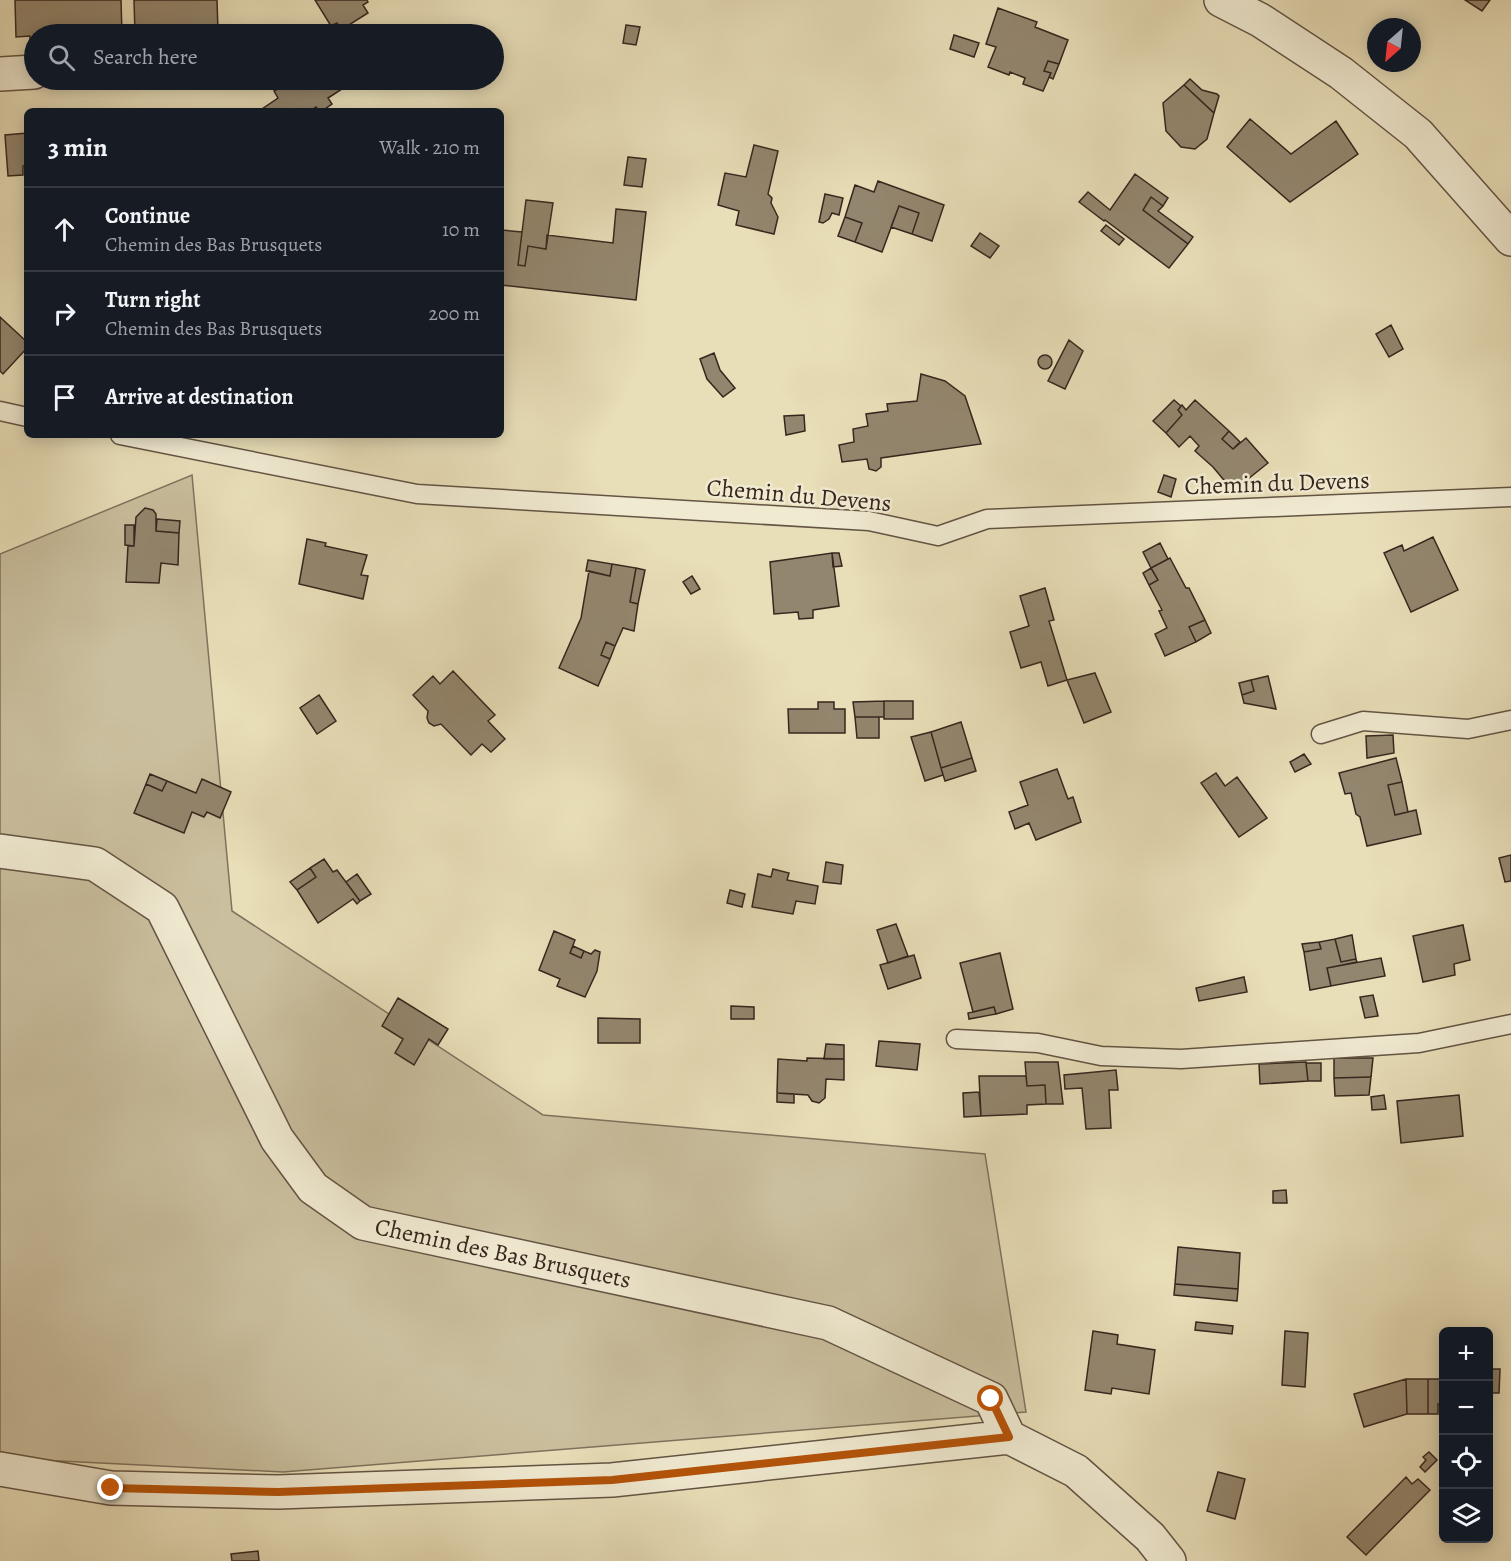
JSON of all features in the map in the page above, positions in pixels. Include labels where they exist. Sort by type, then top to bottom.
[{"type":"street","points":[[1221,0],[1260,20],[1341,73],[1418,134],[1511,238]]},
{"type":"street","points":[[0,74],[24,73]]},
{"type":"street","name":"Chemin des Bas Brusquets","points":[[0,851],[95,864],[162,908],[277,1139],[313,1188],[363,1223],[828,1323],[991,1399],[1009,1437]]},
{"type":"street","points":[[0,1469],[111,1488],[278,1492],[612,1480],[1009,1437],[1076,1471],[1150,1537],[1169,1561]]},
{"type":"lane","points":[[0,411],[24,416]]},
{"type":"lane","name":"Chemin du Devens","points":[[135,438],[417,494],[869,521],[938,536],[987,519],[1511,497]]},
{"type":"lane","points":[[1321,734],[1363,721],[1468,729],[1511,720]]},
{"type":"lane","points":[[956,1039],[1038,1043],[1101,1056],[1181,1059],[1419,1043],[1511,1024]]},
{"type":"shaded area","points":[[192,475],[232,911],[543,1115],[985,1154],[1026,1412],[283,1472],[0,1458],[0,554]]},
{"type":"building","points":[[15,0],[121,0],[122,24],[24,24],[24,36],[16,37]]},
{"type":"building","points":[[134,0],[217,0],[218,24],[135,24]]},
{"type":"building","points":[[315,0],[367,0],[368,2],[363,5],[368,13],[351,24],[330,24]]},
{"type":"building","points":[[1465,0],[1490,0],[1482,11]]},
{"type":"building","points":[[998,8],[1037,22],[1035,27],[1068,40],[1059,64],[1048,61],[1044,71],[1051,73],[1043,91],[1023,84],[1025,78],[988,67],[996,47],[986,44]]},
{"type":"building","points":[[626,25],[640,27],[636,45],[623,43]]},
{"type":"building","points":[[954,35],[979,43],[974,57],[950,49]]},
{"type":"building","points":[[1048,61],[1059,64],[1053,79],[1049,77],[1051,73],[1044,71]]},
{"type":"building","points":[[1190,79],[1202,90],[1219,96],[1214,113],[1184,85]]},
{"type":"building","points":[[1184,85],[1214,113],[1207,139],[1195,149],[1181,147],[1166,131],[1163,103]]},
{"type":"building","points":[[340,90],[328,98],[332,104],[326,108],[263,108],[278,98],[274,91]]},
{"type":"building","points":[[1250,119],[1291,154],[1336,121],[1358,154],[1290,202],[1227,147]]},
{"type":"building","points":[[24,133],[23,175],[8,176],[5,135]]},
{"type":"building","points":[[754,145],[778,151],[768,194],[772,198],[771,203],[778,217],[774,234],[736,225],[739,211],[718,205],[725,173],[746,177]]},
{"type":"building","points":[[628,157],[646,159],[642,187],[624,185]]},
{"type":"building","points":[[1135,174],[1168,198],[1163,206],[1151,197],[1143,210],[1188,244],[1169,268],[1079,202],[1088,192],[1110,210]]},
{"type":"building","points":[[878,181],[944,205],[932,241],[912,234],[919,213],[899,206],[882,252],[855,242],[862,223],[845,217],[855,185],[874,192]]},
{"type":"building","points":[[825,194],[843,198],[839,215],[832,213],[823,223],[819,222]]},
{"type":"building","points":[[1151,197],[1163,206],[1158,211],[1193,237],[1188,244],[1143,210]]},
{"type":"building","points":[[526,200],[553,203],[546,249],[528,246],[525,266],[518,265]]},
{"type":"building","points":[[899,206],[919,213],[912,234],[891,227]]},
{"type":"building","points":[[616,209],[646,212],[636,300],[504,285],[504,230],[522,232],[518,265],[525,266],[528,246],[546,249],[547,235],[613,243]]},
{"type":"building","points":[[845,217],[862,223],[855,242],[838,236]]},
{"type":"building","points":[[1106,225],[1124,239],[1119,245],[1101,231]]},
{"type":"building","points":[[980,233],[999,246],[990,258],[971,246]]},
{"type":"building","points":[[0,317],[24,339],[24,351],[3,374],[0,371]]},
{"type":"building","points":[[1391,325],[1403,349],[1389,357],[1376,334]]},
{"type":"building","points":[[1069,340],[1083,351],[1065,389],[1048,381]]},
{"type":"building","points":[[714,353],[720,370],[735,388],[723,397],[707,379],[700,359]]},
{"type":"building","points":[[1045,355],[1050,357],[1052,362],[1050,367],[1045,369],[1040,367],[1038,362],[1040,357]]},
{"type":"building","points":[[921,374],[945,381],[965,396],[981,444],[881,458],[881,467],[876,471],[869,469],[867,459],[842,462],[839,445],[854,442],[853,429],[868,426],[866,414],[888,411],[887,404],[917,401]]},
{"type":"building","points":[[1174,400],[1181,406],[1178,410],[1182,415],[1166,433],[1153,421]]},
{"type":"building","points":[[1195,400],[1229,431],[1222,439],[1233,449],[1246,438],[1268,463],[1233,491],[1213,467],[1195,451],[1199,446],[1190,436],[1179,447],[1166,433],[1182,415],[1178,410],[1182,405],[1186,410]]},
{"type":"building","points":[[804,415],[805,431],[786,435],[784,416]]},
{"type":"building","points":[[1229,431],[1240,442],[1233,449],[1222,439]]},
{"type":"building","points":[[1164,475],[1176,479],[1171,497],[1158,492]]},
{"type":"building","points":[[145,508],[153,510],[156,514],[156,531],[179,533],[178,565],[161,563],[159,583],[126,582],[128,546],[134,546],[136,517]]},
{"type":"building","points":[[157,519],[180,521],[179,533],[156,531]]},
{"type":"building","points":[[125,525],[134,525],[134,546],[125,545]]},
{"type":"building","points":[[1433,537],[1458,590],[1411,612],[1384,553],[1402,545],[1404,551]]},
{"type":"building","points":[[307,539],[326,543],[325,546],[367,555],[361,575],[368,576],[363,599],[299,584]]},
{"type":"building","points":[[1160,543],[1168,559],[1151,568],[1143,552]]},
{"type":"building","points":[[832,553],[839,606],[813,610],[813,618],[799,619],[798,612],[774,614],[770,562]]},
{"type":"building","points":[[832,553],[839,553],[842,566],[833,567]]},
{"type":"building","points":[[1170,558],[1205,620],[1189,627],[1196,642],[1165,656],[1155,634],[1167,628],[1159,611],[1162,610],[1149,585],[1158,580],[1151,568]]},
{"type":"building","points":[[588,560],[612,564],[610,576],[586,571]]},
{"type":"building","points":[[612,564],[636,568],[630,602],[638,604],[634,631],[623,628],[615,646],[606,642],[601,655],[610,659],[598,686],[559,668],[581,618],[589,571],[610,576]]},
{"type":"building","points":[[636,568],[645,570],[638,604],[630,602]]},
{"type":"building","points":[[1151,568],[1158,580],[1149,585],[1143,573]]},
{"type":"building","points":[[692,576],[700,589],[691,594],[683,582]]},
{"type":"building","points":[[1045,588],[1054,620],[1049,621],[1067,680],[1048,686],[1041,662],[1021,668],[1010,632],[1029,626],[1020,596]]},
{"type":"building","points":[[1205,620],[1211,633],[1196,642],[1189,627]]},
{"type":"building","points":[[606,642],[615,646],[610,659],[601,655]]},
{"type":"building","points":[[453,671],[495,715],[488,721],[505,739],[491,752],[482,744],[471,755],[441,724],[434,726],[429,723],[428,711],[413,695],[433,676],[440,684]]},
{"type":"building","points":[[1095,673],[1111,712],[1084,723],[1067,680]]},
{"type":"building","points":[[1268,676],[1276,709],[1244,703],[1242,695],[1254,691],[1251,680]]},
{"type":"building","points":[[1251,680],[1254,691],[1242,695],[1239,683]]},
{"type":"building","points":[[319,695],[336,721],[317,734],[300,708]]},
{"type":"building","points":[[884,701],[913,701],[913,719],[884,719]]},
{"type":"building","points":[[884,701],[884,717],[855,717],[853,702]]},
{"type":"building","points":[[818,702],[834,702],[834,709],[845,709],[845,733],[789,733],[788,709],[818,709]]},
{"type":"building","points":[[855,717],[879,717],[879,738],[857,738]]},
{"type":"building","points":[[961,722],[972,758],[941,768],[931,732]]},
{"type":"building","points":[[931,732],[943,775],[925,781],[911,737]]},
{"type":"building","points":[[1393,735],[1394,753],[1367,758],[1366,736]]},
{"type":"building","points":[[1304,754],[1311,764],[1295,772],[1290,762]]},
{"type":"building","points":[[972,758],[976,771],[945,781],[941,768]]},
{"type":"building","points":[[1396,758],[1402,782],[1388,785],[1395,815],[1416,810],[1421,834],[1367,846],[1351,793],[1345,794],[1339,773]]},
{"type":"building","points":[[1057,769],[1068,799],[1073,797],[1081,822],[1036,840],[1029,823],[1015,829],[1009,812],[1028,805],[1020,782]]},
{"type":"building","points":[[1216,773],[1225,786],[1237,777],[1267,818],[1239,837],[1201,783]]},
{"type":"building","points":[[150,774],[167,781],[162,791],[146,784]]},
{"type":"building","points":[[202,779],[231,792],[220,818],[207,812],[204,817],[192,812],[184,833],[134,813],[146,784],[162,791],[167,781],[196,793]]},
{"type":"building","points":[[1402,782],[1408,812],[1395,815],[1388,785]]},
{"type":"building","points":[[1511,855],[1511,881],[1505,882],[1499,858]]},
{"type":"building","points":[[324,859],[333,872],[337,870],[360,901],[357,904],[353,899],[318,923],[297,890],[316,877],[310,868]]},
{"type":"building","points":[[826,862],[843,865],[841,884],[823,882]]},
{"type":"building","points":[[310,868],[316,877],[297,890],[290,882]]},
{"type":"building","points":[[773,869],[789,873],[787,880],[818,886],[815,904],[796,901],[793,914],[752,907],[758,874],[771,877]]},
{"type":"building","points":[[357,874],[371,894],[360,901],[346,882]]},
{"type":"building","points":[[730,890],[745,894],[742,907],[727,903]]},
{"type":"building","points":[[896,924],[908,956],[888,963],[877,930]]},
{"type":"building","points":[[1463,925],[1470,960],[1454,964],[1455,975],[1423,982],[1413,936]]},
{"type":"building","points":[[554,931],[575,940],[570,953],[581,958],[584,951],[591,954],[595,950],[600,952],[597,971],[585,997],[557,986],[560,979],[539,970]]},
{"type":"building","points":[[1352,935],[1356,959],[1341,962],[1335,939]]},
{"type":"building","points":[[1335,939],[1341,962],[1356,959],[1357,962],[1327,968],[1331,986],[1310,990],[1304,952],[1321,949],[1319,942]]},
{"type":"building","points":[[1319,942],[1321,949],[1304,952],[1302,944]]},
{"type":"building","points":[[573,946],[584,951],[581,958],[570,953]]},
{"type":"building","points":[[1000,953],[1013,1009],[996,1014],[994,1007],[973,1012],[960,963]]},
{"type":"building","points":[[914,955],[921,978],[888,989],[880,965]]},
{"type":"building","points":[[1381,958],[1385,976],[1331,986],[1327,968]]},
{"type":"building","points":[[1244,977],[1247,992],[1199,1001],[1196,988]]},
{"type":"building","points":[[1373,995],[1378,1016],[1365,1018],[1360,997]]},
{"type":"building","points":[[398,998],[448,1029],[438,1045],[429,1039],[414,1065],[395,1053],[403,1039],[382,1026]]},
{"type":"building","points":[[731,1006],[754,1007],[754,1019],[731,1019]]},
{"type":"building","points":[[994,1007],[996,1014],[969,1019],[968,1013]]},
{"type":"building","points":[[598,1018],[640,1019],[640,1043],[598,1043]]},
{"type":"building","points":[[879,1041],[920,1044],[917,1070],[876,1066]]},
{"type":"building","points":[[826,1044],[844,1045],[844,1059],[824,1059]]},
{"type":"building","points":[[807,1058],[844,1059],[844,1080],[826,1079],[825,1098],[819,1103],[812,1101],[808,1095],[777,1093],[778,1059],[807,1061]]},
{"type":"building","points":[[1334,1058],[1373,1058],[1371,1077],[1334,1078]]},
{"type":"building","points":[[1025,1062],[1058,1062],[1063,1104],[1046,1104],[1045,1085],[1027,1086]]},
{"type":"building","points":[[1306,1062],[1308,1081],[1260,1084],[1259,1064]]},
{"type":"building","points":[[1306,1063],[1321,1063],[1321,1081],[1308,1081]]},
{"type":"building","points":[[1116,1070],[1118,1090],[1109,1090],[1111,1128],[1086,1129],[1082,1088],[1065,1089],[1064,1075]]},
{"type":"building","points":[[979,1076],[1026,1076],[1027,1086],[1045,1085],[1046,1104],[1027,1105],[1027,1114],[981,1116]]},
{"type":"building","points":[[1371,1077],[1369,1095],[1335,1096],[1334,1078]]},
{"type":"building","points":[[979,1092],[981,1116],[964,1117],[963,1093]]},
{"type":"building","points":[[777,1093],[794,1094],[794,1103],[777,1102]]},
{"type":"building","points":[[1384,1095],[1386,1109],[1372,1110],[1371,1097]]},
{"type":"building","points":[[1459,1095],[1463,1136],[1401,1143],[1397,1101]]},
{"type":"building","points":[[1286,1190],[1287,1203],[1273,1203],[1273,1191]]},
{"type":"building","points":[[1178,1247],[1240,1253],[1238,1289],[1175,1284]]},
{"type":"building","points":[[1175,1284],[1238,1289],[1237,1301],[1174,1295]]},
{"type":"building","points":[[1196,1322],[1233,1326],[1232,1334],[1195,1330]]},
{"type":"building","points":[[1093,1331],[1118,1335],[1117,1344],[1155,1350],[1149,1394],[1112,1388],[1111,1394],[1085,1390]]},
{"type":"building","points":[[1285,1331],[1308,1333],[1305,1387],[1282,1385]]},
{"type":"building","points":[[1493,1369],[1500,1369],[1499,1393],[1493,1393]]},
{"type":"building","points":[[1406,1379],[1407,1414],[1364,1427],[1354,1394]]},
{"type":"building","points":[[1406,1379],[1428,1379],[1428,1414],[1407,1414]]},
{"type":"building","points":[[1428,1379],[1439,1379],[1438,1414],[1428,1414]]},
{"type":"building","points":[[1429,1452],[1437,1460],[1425,1472],[1420,1467],[1426,1460],[1423,1457]]},
{"type":"building","points":[[1218,1472],[1245,1479],[1235,1519],[1207,1511]]},
{"type":"building","points":[[1406,1477],[1412,1484],[1418,1479],[1430,1490],[1366,1555],[1347,1537]]},
{"type":"building","points":[[258,1551],[259,1561],[232,1561],[231,1554]]},
{"type":"route","points":[[111,1488],[278,1492],[612,1480],[1009,1437],[991,1399]]}]
